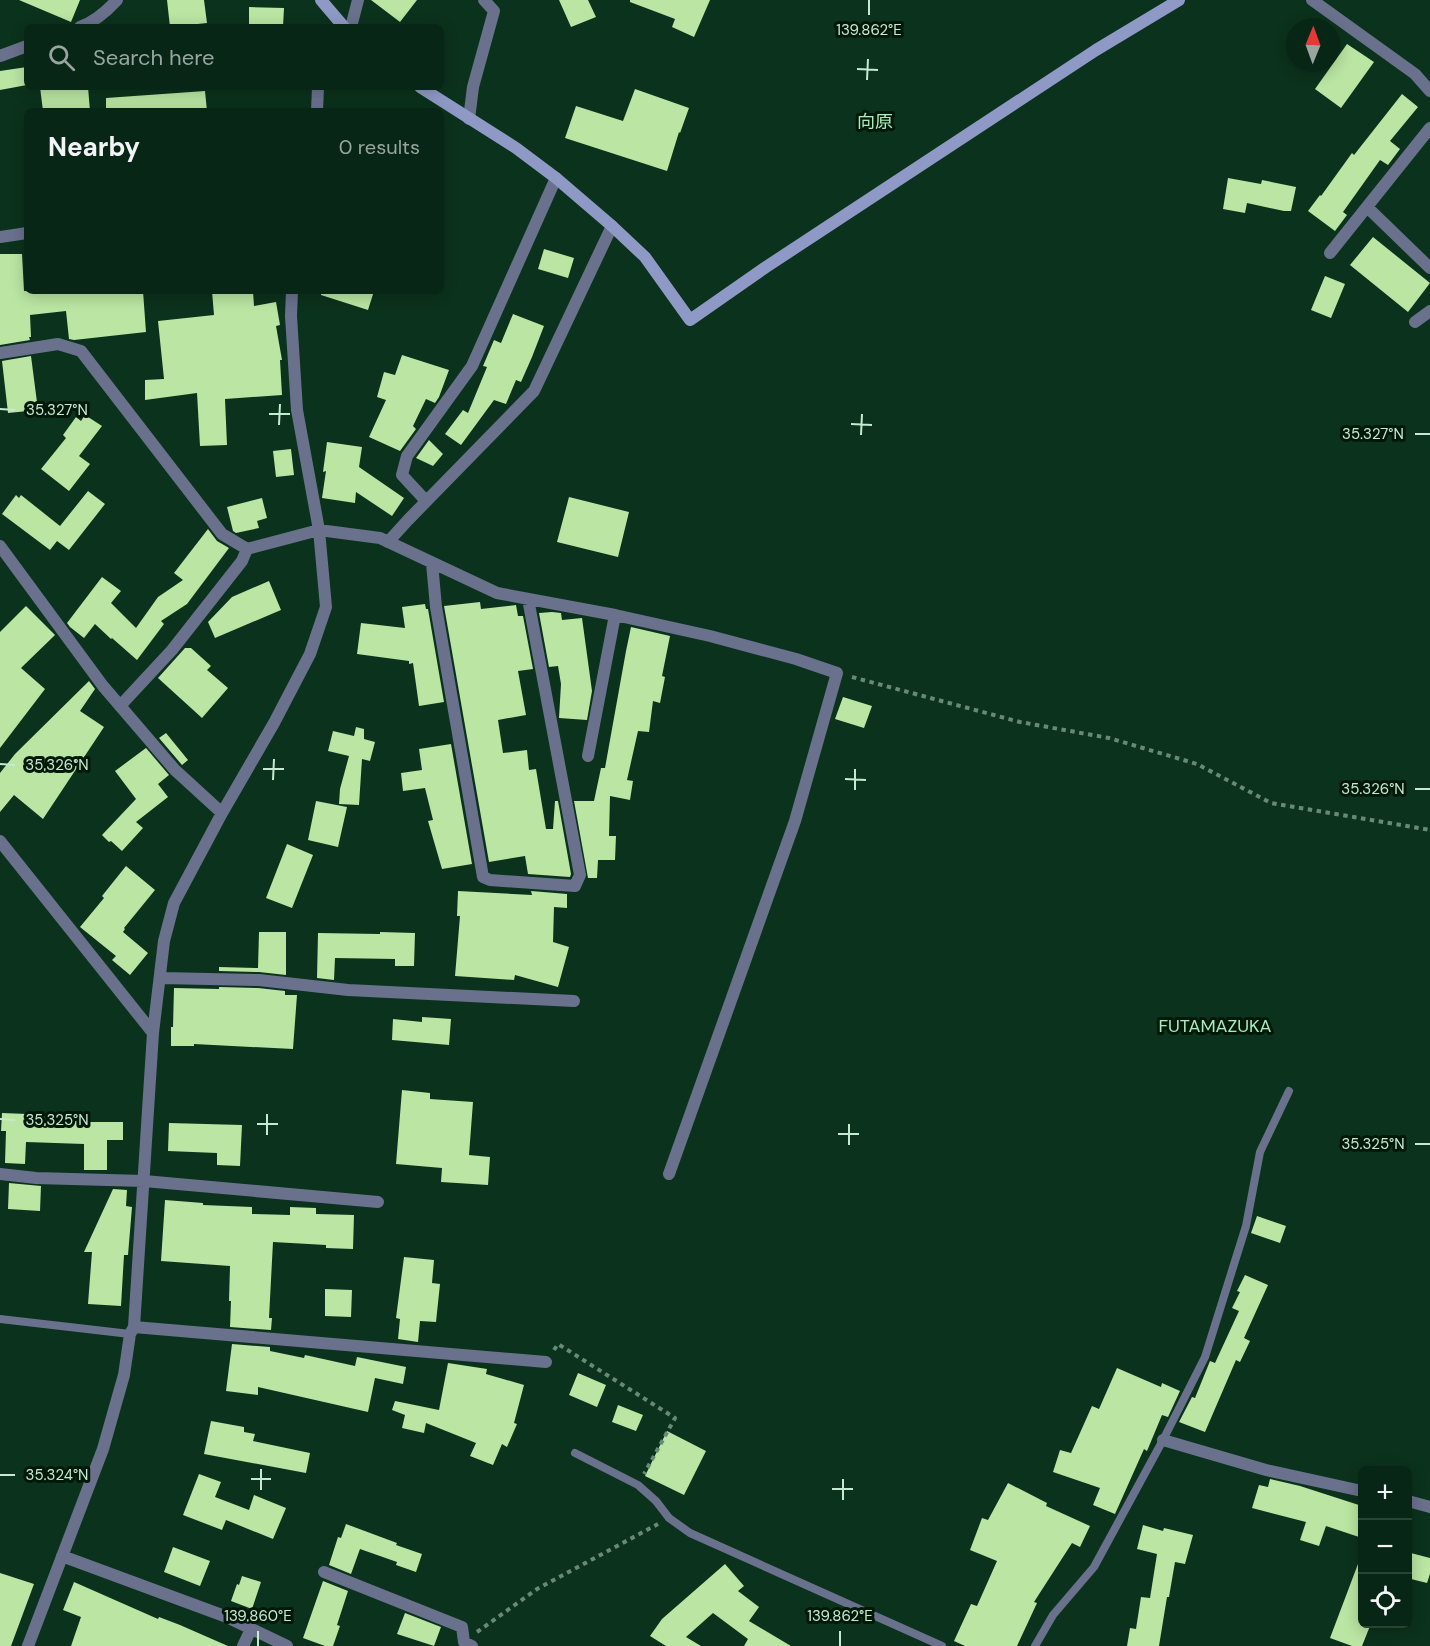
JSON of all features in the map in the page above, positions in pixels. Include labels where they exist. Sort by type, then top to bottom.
[{"type":"street","points":[[88,24],[117,0]]},
{"type":"street","points":[[321,0],[341,24]]},
{"type":"street","points":[[352,24],[358,0]]},
{"type":"street","points":[[469,119],[473,87],[494,11],[484,0]]},
{"type":"street","points":[[425,90],[516,148],[556,178],[612,226],[645,257],[690,320],[766,267],[1096,50],[1179,0]]},
{"type":"street","points":[[1312,0],[1414,74],[1430,91]]},
{"type":"street","points":[[0,56],[24,47]]},
{"type":"street","points":[[317,108],[318,90]]},
{"type":"street","points":[[1330,253],[1430,129]]},
{"type":"street","points":[[426,501],[402,475],[407,456],[472,366],[556,178]]},
{"type":"street","points":[[1367,207],[1430,268]]},
{"type":"street","points":[[388,542],[534,391],[612,226]]},
{"type":"street","points":[[0,237],[24,233]]},
{"type":"street","points":[[28,1646],[103,1449],[124,1376],[132,1331],[153,1033],[164,941],[174,903],[310,654],[326,608],[319,530],[297,410],[291,316],[292,294]]},
{"type":"street","points":[[1415,321],[1430,311]]},
{"type":"street","points":[[0,353],[58,344],[81,351],[222,534],[247,549],[319,530],[380,538],[497,593],[710,636],[837,672],[795,821],[669,1174]]},
{"type":"street","points":[[0,546],[103,686],[175,770],[222,813]]},
{"type":"street","points":[[120,706],[172,650],[242,561],[247,549]]},
{"type":"street","points":[[432,563],[436,607],[483,877],[490,880],[575,886],[580,875],[528,599]]},
{"type":"street","points":[[588,756],[615,615]]},
{"type":"street","points":[[0,842],[153,1033]]},
{"type":"street","points":[[161,978],[259,980],[348,990],[574,1001]]},
{"type":"street","points":[[0,1174],[36,1178],[144,1181],[378,1202]]},
{"type":"street","points":[[132,1331],[546,1362]]},
{"type":"street","points":[[1163,1440],[1266,1470],[1358,1490]]},
{"type":"street","points":[[1412,1502],[1430,1507]]},
{"type":"street","points":[[62,1556],[226,1617],[287,1646]]},
{"type":"street","points":[[324,1572],[462,1627],[468,1644]]},
{"type":"street","points":[[243,1646],[250,1629]]},
{"type":"lane","points":[[1035,1646],[1053,1615],[1094,1567],[1205,1357],[1246,1226],[1260,1152],[1288,1091]]},
{"type":"lane","points":[[0,1319],[132,1331]]},
{"type":"lane","points":[[575,1453],[638,1485],[656,1501],[669,1518],[690,1533],[942,1646]]},
{"type":"path","points":[[837,672],[1020,722],[1109,738],[1197,764],[1271,803],[1430,830]]},
{"type":"path","points":[[546,1362],[558,1344],[675,1418],[638,1485]]},
{"type":"path","points":[[468,1644],[537,1589],[669,1518]]},
{"type":"building","points":[[19,0],[80,0],[71,22]]},
{"type":"building","points":[[167,0],[204,0],[207,23],[170,24]]},
{"type":"building","points":[[371,0],[417,0],[400,22]]},
{"type":"building","points":[[559,0],[588,0],[596,17],[571,27]]},
{"type":"building","points":[[630,0],[710,0],[694,37],[672,27],[675,19],[630,2]]},
{"type":"building","points":[[249,7],[284,8],[283,24],[249,24]]},
{"type":"building","points":[[1347,44],[1374,62],[1341,108],[1315,89],[1327,72],[1340,72],[1340,54]]},
{"type":"building","points":[[24,67],[24,86],[0,90],[0,71]]},
{"type":"building","points":[[635,89],[689,108],[667,171],[565,138],[576,106],[623,121]]},
{"type":"building","points":[[40,90],[88,90],[90,108],[43,108]]},
{"type":"building","points":[[205,91],[207,108],[106,108],[106,98]]},
{"type":"building","points":[[1402,94],[1418,107],[1390,141],[1400,149],[1388,165],[1380,160],[1343,212],[1347,215],[1335,231],[1308,211],[1352,153],[1354,155]]},
{"type":"building","points":[[1228,178],[1261,184],[1262,180],[1296,187],[1291,211],[1247,203],[1245,213],[1223,209]]},
{"type":"building","points":[[1373,237],[1430,283],[1408,312],[1350,265]]},
{"type":"building","points":[[544,249],[574,258],[568,278],[538,269]]},
{"type":"building","points":[[0,254],[22,254],[24,294],[143,294],[146,332],[69,339],[66,311],[30,315],[30,340],[0,345]]},
{"type":"building","points":[[1325,276],[1345,284],[1331,318],[1311,310]]},
{"type":"building","points":[[212,294],[253,294],[254,306],[276,302],[280,325],[276,326],[282,360],[280,360],[282,395],[225,399],[227,445],[200,446],[197,393],[145,400],[145,380],[164,379],[158,321],[214,315]]},
{"type":"building","points":[[321,294],[373,294],[368,310]]},
{"type":"building","points":[[513,314],[544,326],[532,357],[521,382],[516,380],[506,404],[494,400],[461,445],[445,434],[463,410],[468,413],[487,367],[483,366],[494,340],[501,343]]},
{"type":"building","points":[[402,355],[449,370],[439,397],[435,403],[426,399],[413,426],[416,429],[400,451],[369,437],[386,400],[377,397],[384,372],[395,375]]},
{"type":"building","points":[[31,356],[38,410],[8,413],[2,361]]},
{"type":"building","points":[[85,415],[102,426],[79,456],[90,464],[69,491],[41,469],[66,438],[63,435],[76,417],[81,421]]},
{"type":"building","points":[[429,440],[443,454],[433,466],[416,458]]},
{"type":"building","points":[[327,442],[362,447],[359,467],[404,498],[392,516],[356,492],[355,503],[322,498]]},
{"type":"building","points":[[291,449],[294,475],[276,477],[273,451]]},
{"type":"building","points":[[88,491],[105,504],[69,550],[57,541],[50,550],[2,514],[16,495],[19,498],[21,495],[60,526]]},
{"type":"building","points":[[569,497],[629,512],[618,557],[557,542]]},
{"type":"building","points":[[262,498],[267,518],[257,521],[259,528],[236,533],[233,531],[227,507]]},
{"type":"building","points":[[208,529],[217,541],[229,548],[187,604],[161,621],[164,624],[137,660],[95,624],[84,638],[67,623],[102,577],[121,591],[111,603],[136,628],[158,597],[183,580],[174,573]]},
{"type":"building","points":[[269,581],[281,610],[215,638],[208,622],[232,597]]},
{"type":"building","points":[[480,602],[481,609],[516,605],[518,616],[523,616],[533,669],[518,671],[526,715],[498,720],[503,753],[527,750],[529,770],[536,769],[546,829],[553,829],[555,801],[558,801],[570,877],[528,874],[525,856],[489,862],[444,606]]},
{"type":"building","points":[[425,604],[428,609],[444,702],[419,706],[413,663],[357,654],[361,623],[405,628],[402,607]]},
{"type":"building","points":[[26,606],[55,635],[21,668],[45,689],[0,748],[0,632]]},
{"type":"building","points":[[539,613],[561,613],[562,620],[582,618],[592,691],[587,720],[559,718],[561,684],[558,666],[549,667]]},
{"type":"building","points":[[631,627],[670,636],[662,676],[665,677],[660,703],[653,701],[649,732],[638,731],[627,780],[633,781],[630,800],[610,796],[609,836],[616,836],[615,860],[598,860],[597,878],[588,878],[574,801],[594,801],[601,768],[605,768]]},
{"type":"building","points":[[185,648],[191,648],[211,666],[207,670],[228,688],[202,718],[158,678]]},
{"type":"building","points":[[89,681],[95,689],[80,711],[104,727],[43,819],[14,795],[0,812],[0,773],[15,754]]},
{"type":"building","points":[[843,697],[872,706],[864,728],[835,719]]},
{"type":"building","points":[[356,727],[364,729],[364,739],[375,742],[370,761],[362,759],[359,805],[339,804],[340,789],[349,756],[328,751],[333,731],[354,736]]},
{"type":"building","points":[[166,733],[188,760],[182,765],[159,738]]},
{"type":"building","points":[[451,744],[472,864],[442,869],[428,821],[433,820],[425,788],[403,791],[401,773],[422,770],[419,749]]},
{"type":"building","points":[[146,748],[169,775],[158,784],[168,797],[136,822],[143,828],[122,851],[102,835],[136,799],[115,771]]},
{"type":"building","points":[[316,801],[347,807],[338,847],[308,840]]},
{"type":"building","points":[[287,844],[313,855],[292,908],[266,898]]},
{"type":"building","points":[[126,866],[155,890],[124,928],[123,932],[148,953],[130,975],[112,960],[116,956],[80,927]]},
{"type":"building","points":[[458,891],[532,895],[531,891],[567,894],[567,908],[554,907],[553,942],[569,947],[558,987],[515,975],[514,980],[455,976],[460,916],[457,916]]},
{"type":"building","points":[[259,932],[286,932],[286,975],[219,971],[219,967],[258,968]]},
{"type":"building","points":[[380,932],[415,933],[414,966],[395,966],[395,959],[335,958],[334,980],[317,978],[318,933],[380,934]]},
{"type":"building","points":[[219,987],[258,988],[285,991],[285,995],[297,995],[293,1049],[194,1044],[194,1046],[171,1046],[174,988],[219,989]]},
{"type":"building","points":[[422,1017],[451,1019],[449,1045],[392,1040],[393,1019],[422,1022]]},
{"type":"building","points":[[402,1090],[430,1093],[430,1099],[473,1102],[469,1155],[490,1157],[488,1185],[441,1182],[442,1168],[396,1164]]},
{"type":"building","points":[[2,1113],[88,1118],[88,1122],[123,1122],[123,1140],[107,1140],[107,1170],[84,1170],[84,1144],[26,1142],[25,1164],[5,1163],[6,1131],[1,1131]]},
{"type":"building","points":[[169,1123],[242,1125],[240,1166],[217,1165],[217,1153],[168,1151]]},
{"type":"building","points":[[9,1183],[41,1186],[40,1211],[8,1209]]},
{"type":"building","points":[[113,1189],[127,1190],[126,1206],[132,1207],[128,1255],[124,1255],[121,1306],[88,1304],[92,1252],[84,1252]]},
{"type":"building","points":[[165,1200],[203,1203],[203,1205],[252,1207],[252,1214],[290,1215],[290,1207],[316,1208],[316,1214],[354,1215],[353,1249],[273,1242],[269,1318],[272,1318],[271,1330],[230,1327],[230,1266],[161,1261]]},
{"type":"building","points":[[1257,1216],[1286,1226],[1280,1243],[1251,1233]]},
{"type":"building","points":[[404,1257],[434,1260],[432,1283],[440,1284],[436,1322],[420,1321],[418,1342],[398,1339],[400,1319],[396,1318]]},
{"type":"building","points":[[1245,1275],[1268,1285],[1244,1338],[1250,1341],[1240,1362],[1236,1360],[1205,1432],[1179,1422],[1192,1397],[1195,1398],[1210,1361],[1215,1363],[1239,1311],[1232,1308]]},
{"type":"building","points":[[325,1289],[352,1290],[351,1317],[325,1316]]},
{"type":"building","points":[[232,1344],[270,1347],[270,1351],[304,1358],[305,1355],[355,1366],[357,1357],[406,1367],[403,1384],[375,1378],[368,1412],[258,1387],[258,1395],[226,1391]]},
{"type":"building","points":[[448,1363],[487,1369],[486,1374],[524,1385],[514,1423],[517,1424],[507,1447],[502,1444],[493,1465],[470,1456],[476,1443],[426,1423],[424,1433],[402,1428],[405,1415],[392,1410],[395,1401],[439,1410]]},
{"type":"building","points":[[1117,1368],[1161,1387],[1162,1383],[1180,1391],[1168,1417],[1162,1415],[1147,1451],[1144,1449],[1115,1514],[1093,1505],[1100,1488],[1053,1472],[1060,1450],[1071,1453],[1092,1406],[1099,1409]]},
{"type":"building","points":[[578,1373],[606,1385],[597,1407],[569,1395]]},
{"type":"building","points":[[618,1405],[643,1415],[636,1431],[612,1422]]},
{"type":"building","points":[[211,1421],[244,1427],[244,1432],[255,1434],[253,1441],[310,1453],[306,1473],[204,1454]]},
{"type":"building","points":[[667,1431],[706,1451],[684,1495],[645,1476]]},
{"type":"building","points":[[199,1474],[221,1482],[215,1497],[249,1510],[254,1495],[286,1508],[273,1539],[226,1520],[222,1530],[183,1515]]},
{"type":"building","points":[[1270,1479],[1358,1505],[1358,1537],[1326,1526],[1319,1546],[1300,1540],[1306,1522],[1252,1508],[1259,1485],[1268,1487]]},
{"type":"building","points":[[1008,1483],[1047,1503],[1046,1506],[1090,1526],[1080,1547],[1072,1543],[1034,1602],[1037,1603],[1017,1646],[965,1646],[954,1641],[971,1604],[977,1606],[997,1561],[970,1550],[982,1518],[988,1520]]},
{"type":"building","points":[[346,1524],[422,1554],[416,1572],[396,1565],[397,1562],[360,1549],[351,1574],[329,1565],[338,1537],[341,1538]]},
{"type":"building","points":[[1143,1525],[1163,1531],[1164,1528],[1193,1535],[1185,1564],[1175,1562],[1159,1646],[1127,1646],[1130,1628],[1136,1629],[1141,1597],[1150,1598],[1157,1554],[1137,1549]]},
{"type":"building","points":[[173,1547],[210,1561],[200,1586],[164,1572]]},
{"type":"building","points":[[1412,1553],[1430,1558],[1430,1574],[1427,1583],[1412,1579]]},
{"type":"building","points":[[725,1564],[744,1586],[738,1591],[759,1607],[749,1621],[791,1646],[744,1646],[748,1639],[713,1613],[686,1637],[701,1646],[666,1646],[650,1636],[662,1619]]},
{"type":"building","points":[[1358,1564],[1358,1628],[1369,1628],[1362,1646],[1352,1646],[1330,1638]]},
{"type":"building","points":[[0,1573],[34,1584],[11,1646],[0,1646]]},
{"type":"building","points":[[242,1576],[261,1582],[252,1609],[231,1601]]},
{"type":"building","points":[[323,1581],[348,1591],[333,1646],[325,1646],[303,1638]]},
{"type":"building","points":[[74,1582],[158,1619],[159,1617],[180,1625],[228,1646],[71,1646],[81,1617],[63,1610]]},
{"type":"building","points":[[405,1613],[441,1627],[434,1646],[397,1634]]},
{"type":"district","name":"向原","points":[[875,122]]},
{"type":"district","name":"FUTAMAZUKA","points":[[1215,1026]]}]
